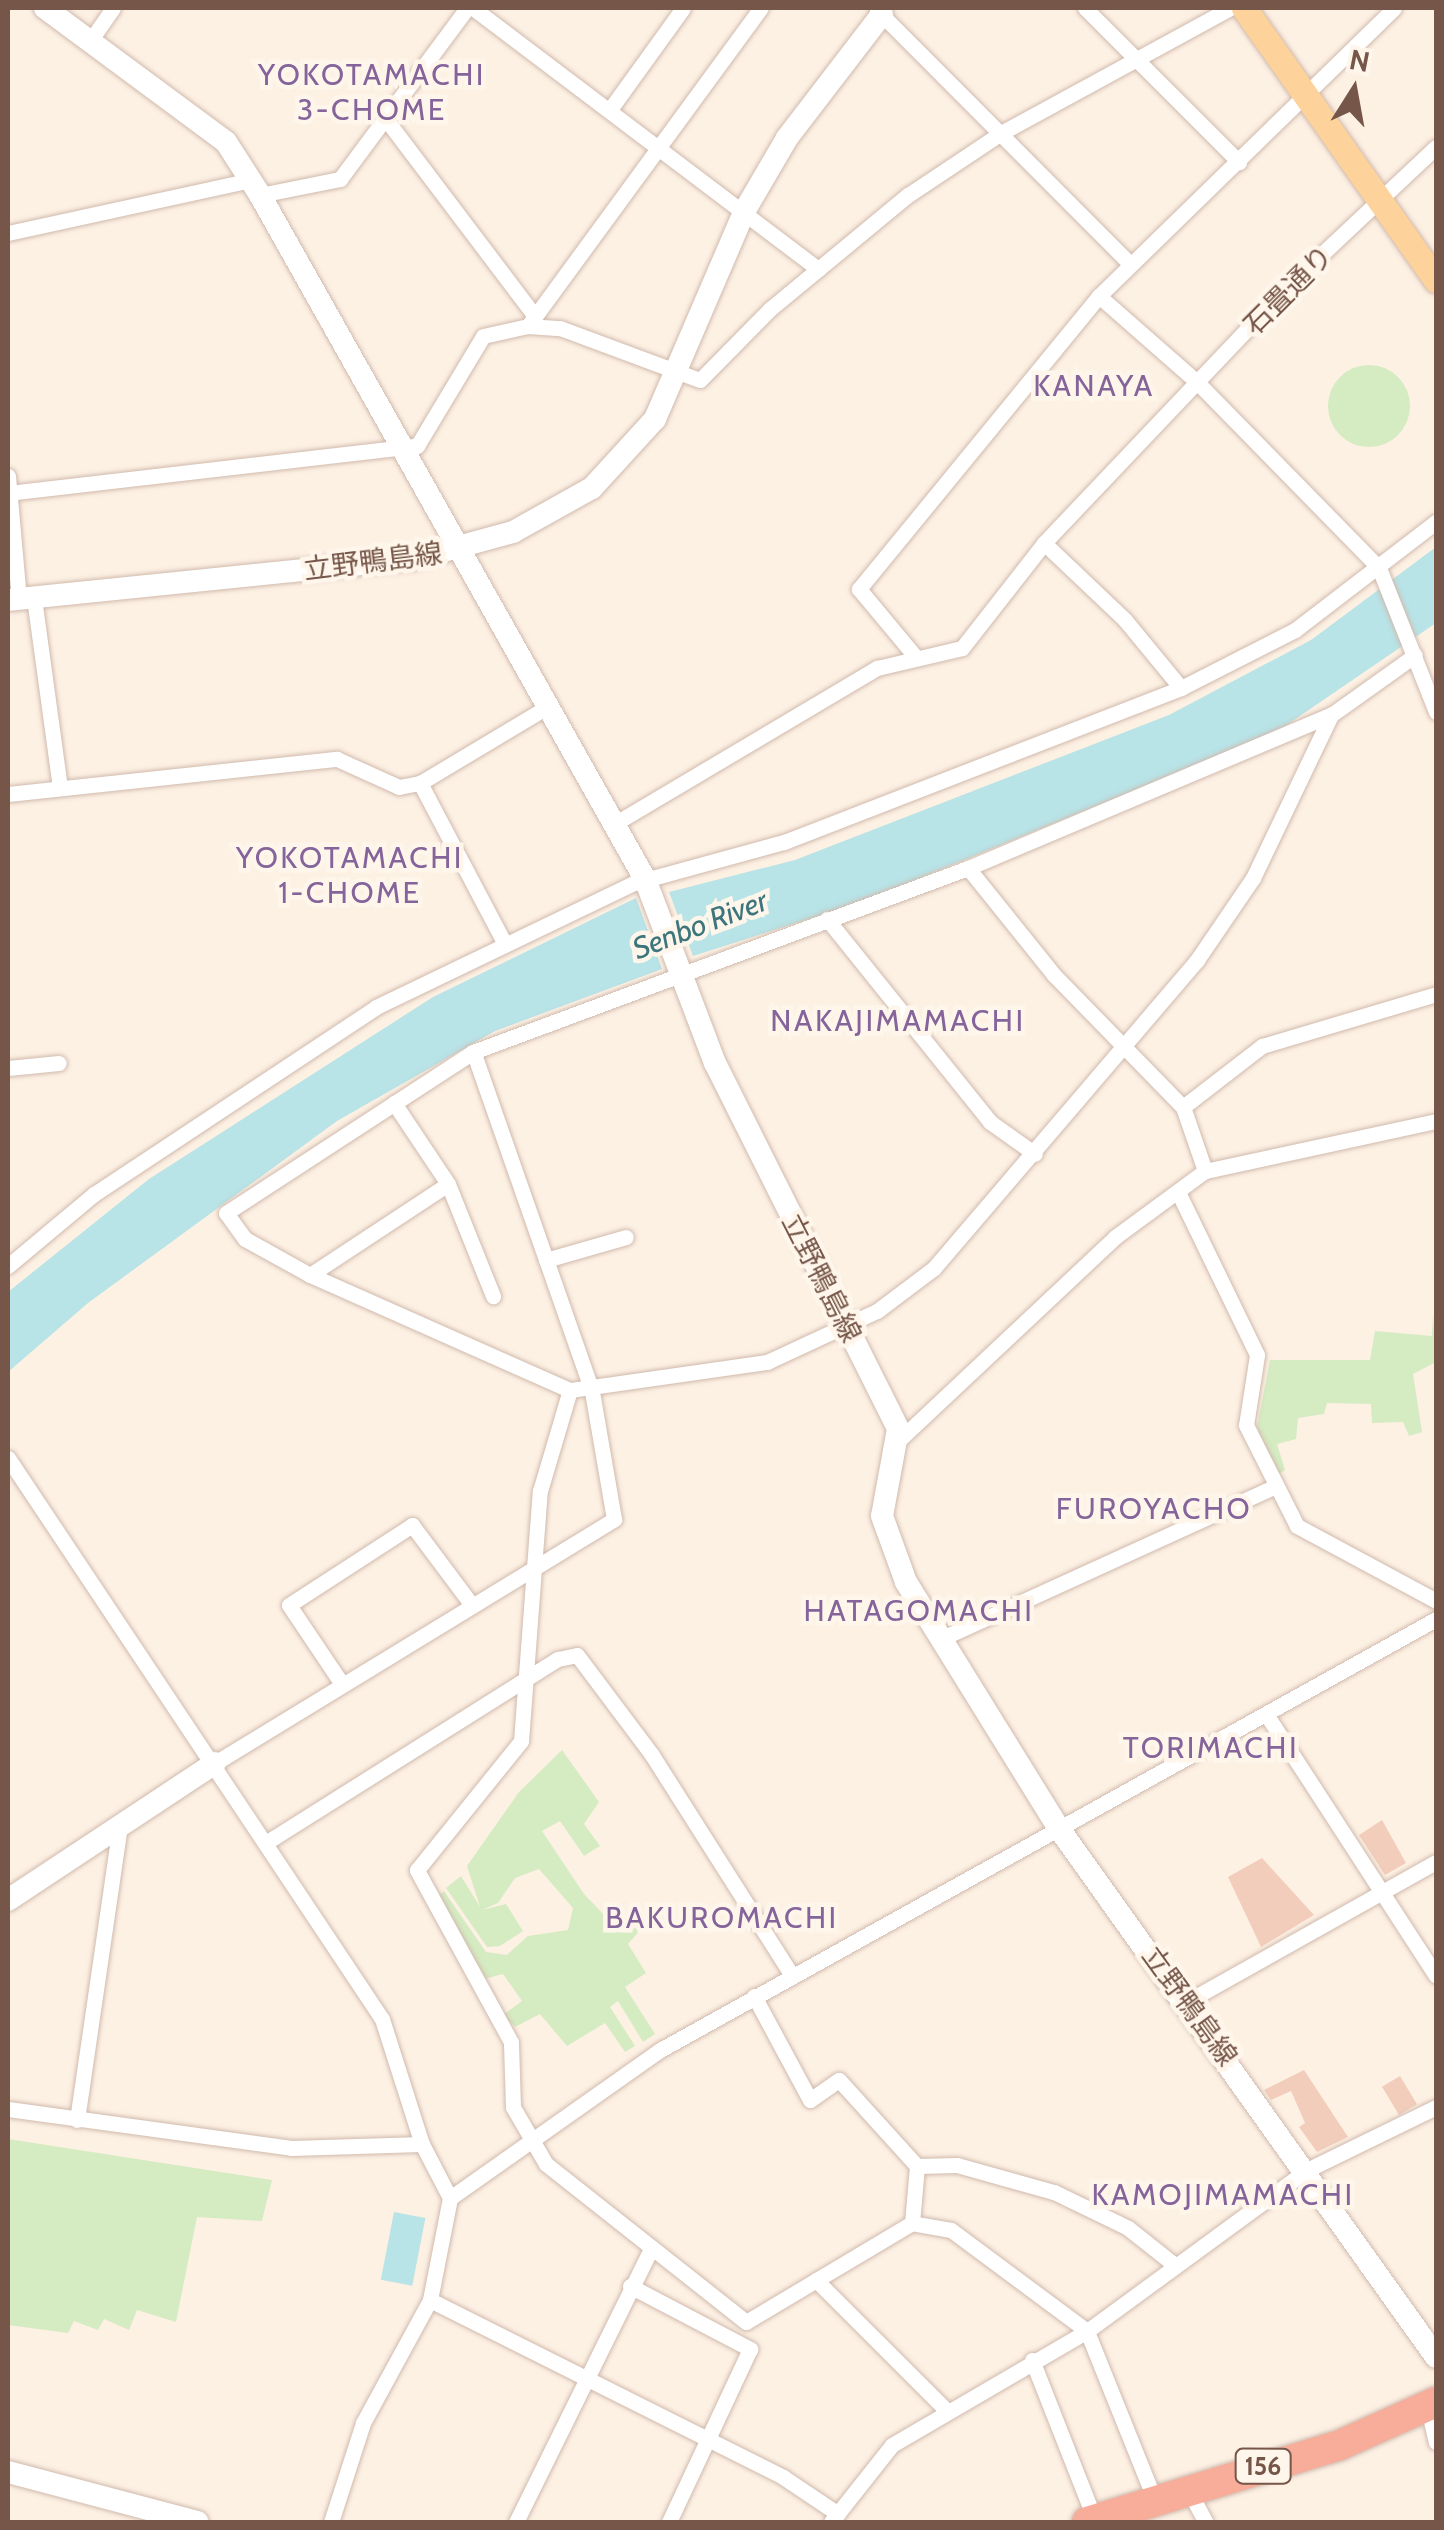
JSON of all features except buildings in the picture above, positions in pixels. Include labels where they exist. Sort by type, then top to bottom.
[{"type":"highway","name":"156","points":[[1090,2519],[1187,2487],[1340,2445],[1432,2405]]},
{"type":"main road","points":[[45,8],[226,142],[256,188],[454,549],[513,532],[592,488],[655,419],[745,210],[788,138],[881,10]]},
{"type":"main road","points":[[1244,8],[1436,280]]},
{"type":"main road","name":"立野鴨島線","points":[[20,599],[454,549],[646,883],[716,1063],[847,1328],[898,1441],[882,1516],[886,1543],[938,1640],[1060,1830],[1188,2002],[1436,2357]]},
{"type":"main road","points":[[8,1900],[215,1763]]},
{"type":"main road","points":[[8,2472],[197,2522]]},
{"type":"street","points":[[90,40],[113,8]]},
{"type":"street","points":[[8,233],[256,188],[340,179],[470,8],[611,108],[818,269]]},
{"type":"street","points":[[611,108],[684,8]]},
{"type":"street","points":[[531,321],[762,8]]},
{"type":"street","points":[[1085,8],[1132,62],[1239,162]]},
{"type":"street","points":[[60,787],[20,599],[8,488],[416,446],[483,336],[531,321],[679,369],[700,380],[818,269],[1001,133],[1230,8]]},
{"type":"street","points":[[914,655],[859,589],[1099,296],[1394,8]]},
{"type":"street","points":[[881,10],[1130,264]]},
{"type":"street","points":[[385,118],[531,321]]},
{"type":"street","name":"石畳通り","points":[[614,824],[877,668],[914,655],[942,658],[962,648],[1044,543],[1290,284],[1436,146]]},
{"type":"street","points":[[1099,296],[1198,384],[1381,572],[1436,712]]},
{"type":"street","points":[[8,1266],[94,1194],[376,1007],[504,942],[646,883],[802,836],[1181,688],[1295,630],[1381,572],[1436,522]]},
{"type":"street","points":[[1044,543],[1126,620],[1181,688]]},
{"type":"street","points":[[1331,716],[1253,878],[1126,1048],[934,1268],[847,1328],[767,1362],[592,1391],[570,1390],[310,1274],[245,1239],[226,1214],[472,1052],[680,968],[968,868],[1331,716],[1414,651]]},
{"type":"street","points":[[8,794],[337,759],[400,786],[420,782],[547,707]]},
{"type":"street","points":[[420,782],[504,942]]},
{"type":"street","points":[[968,868],[1183,1107],[1205,1171]]},
{"type":"street","points":[[827,919],[990,1122],[1035,1154]]},
{"type":"street","points":[[1183,1107],[1262,1046],[1436,994]]},
{"type":"street","points":[[215,1763],[614,1519],[592,1391],[472,1052]]},
{"type":"street","points":[[8,1068],[59,1062]]},
{"type":"street","points":[[394,1102],[448,1184],[493,1296]]},
{"type":"street","points":[[898,1441],[1115,1236],[1205,1171],[1436,1121]]},
{"type":"street","points":[[310,1274],[448,1184]]},
{"type":"street","points":[[1178,1192],[1257,1354],[1246,1425],[1273,1487],[1297,1526],[1436,1601]]},
{"type":"street","points":[[546,1260],[626,1237]]},
{"type":"street","points":[[570,1390],[544,1461],[521,1741],[417,1870],[510,2042],[514,2107],[528,2140],[546,2164],[746,2322],[912,2223],[952,2230],[1086,2331],[1154,2498]]},
{"type":"street","points":[[8,1458],[215,1763],[382,2019],[422,2144],[450,2198],[430,2300],[363,2422],[331,2522]]},
{"type":"street","points":[[938,1640],[1273,1487]]},
{"type":"street","points":[[342,1684],[289,1605],[412,1525],[471,1604]]},
{"type":"street","points":[[450,2198],[528,2140],[754,1996],[1436,1619]]},
{"type":"street","points":[[267,1842],[527,1683],[558,1658],[578,1655],[592,1669],[792,1976]]},
{"type":"street","points":[[1266,1714],[1436,1976]]},
{"type":"street","points":[[76,2120],[120,1826]]},
{"type":"street","points":[[1188,2002],[1436,1862]]},
{"type":"street","points":[[754,1996],[810,2100],[840,2080],[917,2166],[912,2223]]},
{"type":"street","points":[[430,2300],[708,2440],[834,2518],[892,2445],[1086,2331],[1307,2170],[1436,2107]]},
{"type":"street","points":[[8,2109],[330,2151],[422,2144]]},
{"type":"street","points":[[917,2166],[957,2165],[1054,2192],[1128,2228],[1176,2266]]},
{"type":"street","points":[[516,2522],[583,2378],[651,2249]]},
{"type":"street","points":[[816,2280],[946,2410]]},
{"type":"street","points":[[630,2286],[750,2349],[668,2522]]},
{"type":"street","points":[[1032,2360],[1090,2519]]},
{"type":"street","points":[[1432,2405],[1436,2442]]},
{"type":"street","points":[[1187,2487],[1206,2522]]},
{"type":"green space","points":[[1369,365],[1385,368],[1398,377],[1407,390],[1407,422],[1398,435],[1385,444],[1369,447],[1353,444],[1340,435],[1331,422],[1328,406],[1331,390],[1340,377],[1353,368]]},
{"type":"green space","points":[[1433,1313],[1436,1362],[1413,1374],[1422,1432],[1409,1436],[1403,1422],[1372,1423],[1371,1404],[1327,1403],[1324,1414],[1298,1418],[1296,1439],[1277,1444],[1285,1470],[1277,1475],[1257,1427],[1270,1360],[1370,1360],[1375,1331],[1432,1336]]},
{"type":"green space","points":[[562,1750],[599,1802],[584,1824],[600,1846],[584,1856],[560,1821],[542,1831],[584,1894],[607,1918],[640,1930],[628,1944],[646,1973],[625,1987],[655,2034],[643,2042],[618,2001],[610,2007],[635,2046],[625,2052],[605,2023],[567,2046],[540,2014],[515,2027],[503,2015],[522,2001],[503,1974],[484,1979],[434,1899],[444,1891],[486,1952],[507,1955],[528,1936],[568,1930],[573,1908],[539,1869],[515,1878],[498,1903],[482,1910],[506,1904],[523,1931],[500,1946],[487,1947],[446,1888],[461,1876],[480,1907],[467,1866],[519,1792]]},
{"type":"green space","points":[[8,2139],[272,2180],[262,2221],[197,2217],[176,2322],[137,2310],[129,2330],[104,2319],[98,2330],[74,2321],[68,2333],[8,2325]]},
{"type":"water","name":"Senbo River","points":[[1436,547],[1436,623],[1275,733],[856,904],[693,956],[669,892],[795,860],[1169,715],[1311,640]]},
{"type":"water","points":[[636,898],[662,969],[495,1031],[337,1121],[88,1303],[8,1372],[8,1292],[149,1179],[433,997]]},
{"type":"water","points":[[394,2212],[425,2218],[412,2286],[381,2280]]},
{"type":"district","name":"YOKOTAMACHI 3-CHOME","points":[[372,92]]},
{"type":"district","name":"KANAYA","points":[[1094,386]]},
{"type":"district","name":"YOKOTAMACHI 1-CHOME","points":[[350,875]]},
{"type":"district","name":"NAKAJIMAMACHI","points":[[898,1021]]},
{"type":"district","name":"FUROYACHO","points":[[1154,1509]]},
{"type":"district","name":"HATAGOMACHI","points":[[919,1611]]},
{"type":"district","name":"TORIMACHI","points":[[1211,1748]]},
{"type":"district","name":"BAKUROMACHI","points":[[722,1918]]},
{"type":"district","name":"KAMOJIMAMACHI","points":[[1223,2195]]}]
